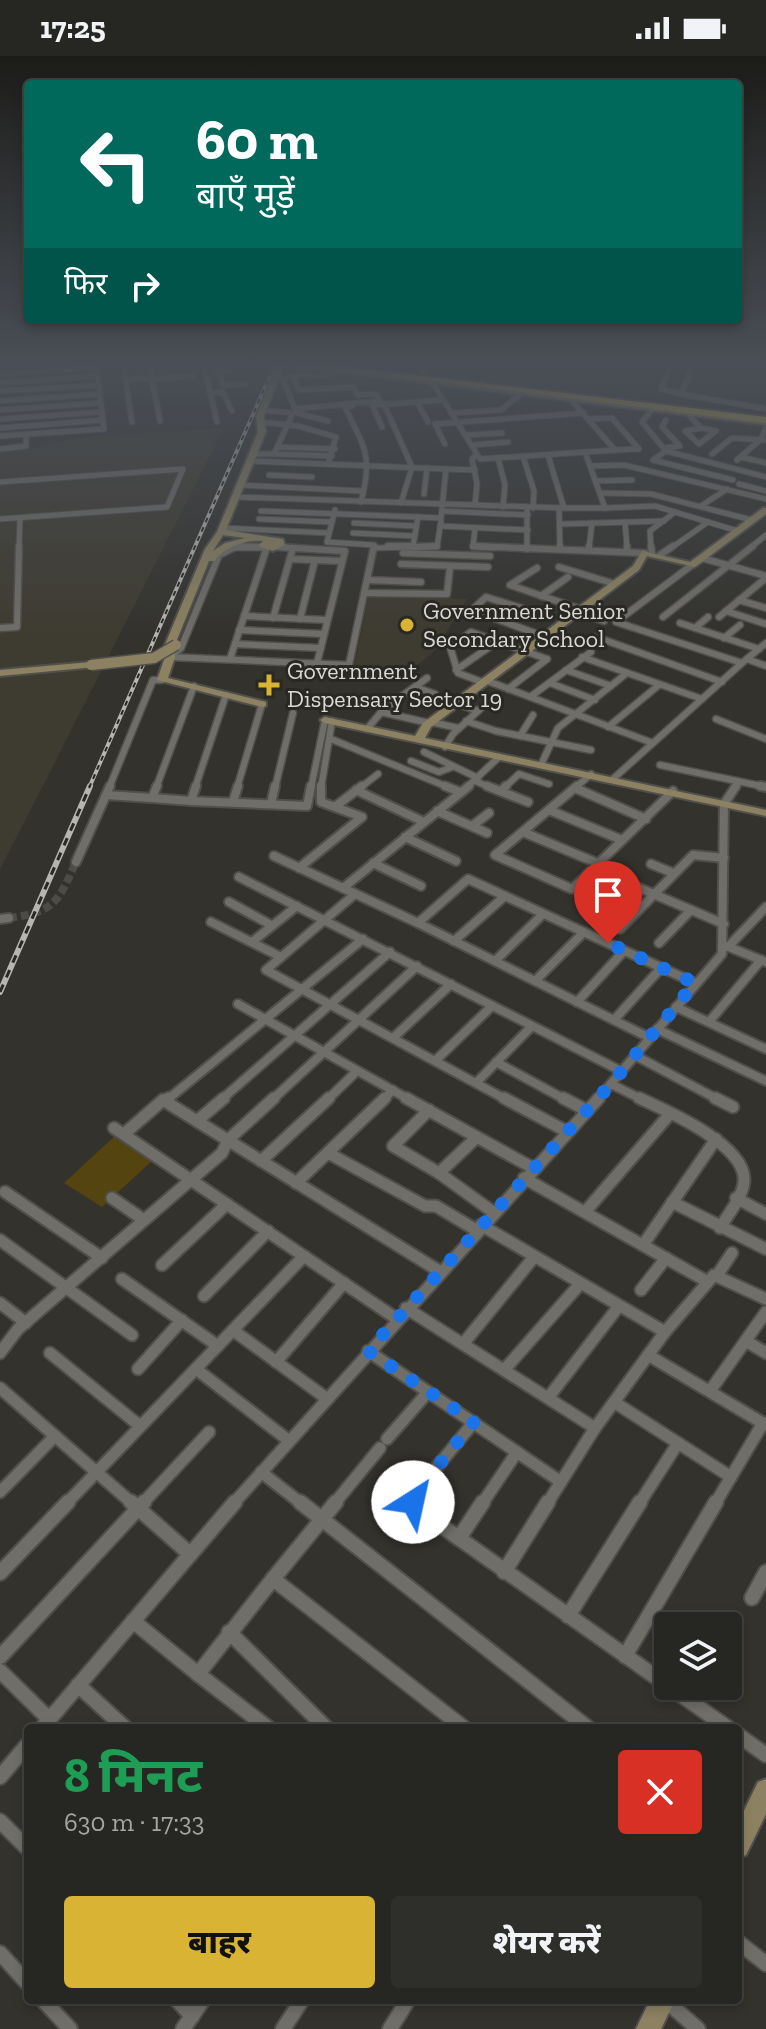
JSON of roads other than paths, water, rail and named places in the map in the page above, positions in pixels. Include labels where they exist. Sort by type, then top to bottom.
[{"type":"street","points":[[162,680],[173,635],[253,454]]},
{"type":"street","points":[[252,457],[273,454]]},
{"type":"street","points":[[274,454],[315,466]]},
{"type":"street","points":[[252,457],[273,465],[315,466],[330,460],[333,454]]},
{"type":"street","points":[[361,502],[369,466],[368,454]]},
{"type":"street","points":[[401,503],[412,467],[406,454]]},
{"type":"street","points":[[475,454],[475,505]]},
{"type":"street","points":[[476,457],[509,454]]},
{"type":"street","points":[[476,457],[498,458],[516,454]]},
{"type":"street","points":[[521,454],[534,491],[529,510],[527,549]]},
{"type":"street","points":[[535,454],[559,454]]},
{"type":"street","points":[[586,454],[605,508]]},
{"type":"street","points":[[635,468],[660,454]]},
{"type":"street","points":[[679,454],[766,480]]},
{"type":"street","points":[[744,454],[739,458],[766,463]]},
{"type":"street","points":[[548,455],[562,508],[560,549]]},
{"type":"street","points":[[498,458],[505,485],[503,507]]},
{"type":"street","points":[[712,463],[720,458]]},
{"type":"street","points":[[273,465],[295,459],[369,466],[475,470]]},
{"type":"street","points":[[653,460],[766,491]]},
{"type":"street","points":[[687,469],[699,460]]},
{"type":"street","points":[[265,486],[273,465]]},
{"type":"street","points":[[305,500],[315,466]]},
{"type":"street","points":[[590,466],[635,468],[766,499]]},
{"type":"street","points":[[746,475],[752,467]]},
{"type":"street","points":[[424,494],[427,468]]},
{"type":"street","points":[[0,482],[183,469],[167,507],[0,519]]},
{"type":"street","points":[[403,550],[437,547],[446,469]]},
{"type":"street","points":[[269,475],[312,477]]},
{"type":"street","points":[[595,481],[632,480]]},
{"type":"street","points":[[241,485],[362,491]]},
{"type":"street","points":[[701,506],[727,489]]},
{"type":"street","points":[[600,493],[642,493],[752,520]]},
{"type":"street","points":[[642,493],[655,506]]},
{"type":"street","points":[[236,497],[401,503],[442,511],[655,506],[738,531]]},
{"type":"street","points":[[255,529],[265,498]]},
{"type":"street","points":[[338,501],[327,542],[490,556]]},
{"type":"street","points":[[261,511],[418,517],[475,505],[529,510]]},
{"type":"street","points":[[766,510],[616,622],[766,666]]},
{"type":"street","points":[[653,554],[650,531],[675,512]]},
{"type":"street","points":[[351,543],[356,514]]},
{"type":"street","points":[[413,547],[418,517]]},
{"type":"street","points":[[0,628],[17,627],[20,518]]},
{"type":"street","points":[[259,519],[332,522]]},
{"type":"street","points":[[562,524],[664,521]]},
{"type":"street","points":[[625,522],[627,552]]},
{"type":"street","points":[[402,766],[411,761],[424,745],[430,722],[653,554],[708,522]]},
{"type":"street","points":[[354,523],[416,526]]},
{"type":"street","points":[[589,550],[592,523]]},
{"type":"street","points":[[440,526],[528,530]]},
{"type":"street","points":[[475,528],[473,547],[653,554],[692,565]]},
{"type":"street","points":[[222,530],[329,533]]},
{"type":"street","points":[[222,530],[293,548],[343,550],[317,663]]},
{"type":"street","points":[[353,533],[415,536]]},
{"type":"street","points":[[663,617],[766,535]]},
{"type":"street","points":[[0,673],[164,655],[176,645],[213,554],[238,542],[271,544]]},
{"type":"street","points":[[230,659],[271,544]]},
{"type":"street","points":[[170,657],[181,648],[219,555],[237,546],[271,544]]},
{"type":"street","points":[[170,657],[349,665],[374,545]]},
{"type":"street","points":[[273,618],[293,548]]},
{"type":"street","points":[[399,581],[403,550]]},
{"type":"street","points":[[702,558],[766,577],[719,617]]},
{"type":"street","points":[[290,559],[341,561]]},
{"type":"street","points":[[300,619],[315,560]]},
{"type":"street","points":[[401,564],[488,567]]},
{"type":"street","points":[[419,595],[425,565]]},
{"type":"street","points":[[364,593],[447,594],[450,567]]},
{"type":"street","points":[[559,567],[615,584]]},
{"type":"street","points":[[537,568],[510,585],[604,621]]},
{"type":"street","points":[[541,596],[568,577]]},
{"type":"street","points":[[367,580],[421,582]]},
{"type":"street","points":[[753,589],[766,593]]},
{"type":"street","points":[[537,613],[486,597],[472,610],[543,636]]},
{"type":"street","points":[[739,600],[766,608]]},
{"type":"street","points":[[726,611],[766,624]]},
{"type":"street","points":[[244,616],[327,620]]},
{"type":"street","points":[[695,628],[708,617]]},
{"type":"street","points":[[680,623],[724,638],[764,645]]},
{"type":"street","points":[[724,638],[740,625]]},
{"type":"street","points":[[239,630],[324,634]]},
{"type":"street","points":[[456,670],[450,647],[471,632],[547,659],[508,689]]},
{"type":"street","points":[[596,637],[722,682]]},
{"type":"street","points":[[456,670],[498,641]]},
{"type":"street","points":[[235,644],[321,648]]},
{"type":"street","points":[[614,778],[650,742],[764,645]]},
{"type":"street","points":[[530,697],[591,652]]},
{"type":"street","points":[[582,657],[702,699]]},
{"type":"street","points":[[456,670],[650,742]]},
{"type":"street","points":[[566,670],[611,686]]},
{"type":"street","points":[[541,765],[558,728],[627,673]]},
{"type":"street","points":[[367,729],[381,712],[427,678]]},
{"type":"street","points":[[76,862],[153,680],[194,686],[262,704],[233,802]]},
{"type":"street","points":[[550,683],[595,700]]},
{"type":"street","points":[[608,727],[659,685]]},
{"type":"street","points":[[152,798],[194,686]]},
{"type":"street","points":[[415,687],[435,694]]},
{"type":"street","points":[[191,801],[226,695]]},
{"type":"street","points":[[445,747],[458,728],[491,699]]},
{"type":"street","points":[[455,703],[478,711]]},
{"type":"street","points":[[381,712],[458,728]]},
{"type":"street","points":[[271,804],[293,713]]},
{"type":"street","points":[[520,736],[533,715]]},
{"type":"street","points":[[716,719],[766,739]]},
{"type":"street","points":[[106,795],[307,806],[329,720]]},
{"type":"street","points":[[329,720],[424,745],[614,778],[766,813]]},
{"type":"street","points":[[299,868],[362,817],[321,802],[319,798],[331,739],[329,720]]},
{"type":"street","points":[[466,721],[520,736],[591,750]]},
{"type":"street","points":[[331,739],[460,792]]},
{"type":"street","points":[[424,745],[449,761],[452,767],[528,802]]},
{"type":"street","points":[[343,888],[477,779],[499,757]]},
{"type":"street","points":[[411,761],[439,772],[452,767]]},
{"type":"street","points":[[660,765],[739,782],[765,784]]},
{"type":"street","points":[[336,806],[378,774]]},
{"type":"street","points":[[501,791],[519,774],[549,784]]},
{"type":"street","points":[[591,774],[495,855],[572,889],[673,791]]},
{"type":"street","points":[[726,946],[724,804],[739,782]]},
{"type":"street","points":[[575,788],[646,819]]},
{"type":"street","points":[[356,790],[424,822]]},
{"type":"street","points":[[549,810],[622,840]]},
{"type":"street","points":[[437,811],[487,833]]},
{"type":"street","points":[[472,826],[489,813]]},
{"type":"street","points":[[523,832],[597,863]]},
{"type":"street","points":[[405,837],[456,861]]},
{"type":"street","points":[[620,929],[693,855],[724,858]]},
{"type":"street","points":[[274,856],[614,1020],[766,1081]]},
{"type":"street","points":[[373,863],[421,886]]},
{"type":"street","points":[[651,864],[673,873]]},
{"type":"street","points":[[239,877],[621,1071]]},
{"type":"street","points":[[418,923],[468,879],[695,983]]},
{"type":"street","points":[[630,884],[724,924]]},
{"type":"street","points":[[355,894],[266,970],[566,1131]]},
{"type":"street","points":[[454,941],[505,896]]},
{"type":"street","points":[[229,902],[271,925]]},
{"type":"street","points":[[252,942],[297,906]]},
{"type":"street","points":[[0,1671],[46,1724],[288,1440],[636,1056],[726,946],[766,907]]},
{"type":"street","points":[[659,943],[691,910]]},
{"type":"street","points":[[495,961],[543,914]]},
{"type":"street","points":[[211,922],[281,957]]},
{"type":"street","points":[[535,981],[584,932]]},
{"type":"street","points":[[363,939],[165,1101],[119,1131],[397,1319]]},
{"type":"street","points":[[709,1022],[764,961],[726,946]]},
{"type":"street","points":[[577,1002],[624,951]]},
{"type":"street","points":[[197,1121],[390,952]]},
{"type":"street","points":[[0,1353],[26,1323],[222,1153],[228,1140],[417,966]]},
{"type":"street","points":[[614,1020],[661,968]]},
{"type":"street","points":[[393,1038],[451,984]]},
{"type":"street","points":[[238,1004],[533,1168]]},
{"type":"street","points":[[435,1061],[492,1006]]},
{"type":"street","points":[[676,1007],[766,1049]]},
{"type":"street","points":[[476,1083],[532,1026]]},
{"type":"street","points":[[636,1056],[733,1107]]},
{"type":"street","points":[[496,1062],[586,1110]]},
{"type":"street","points":[[261,1161],[357,1071]]},
{"type":"street","points":[[611,1084],[716,1139],[740,1160],[744,1181],[720,1228]]},
{"type":"street","points":[[296,1183],[393,1090]]},
{"type":"street","points":[[165,1101],[439,1271]]},
{"type":"street","points":[[429,1110],[393,1146],[439,1173],[493,1212]]},
{"type":"street","points":[[585,1212],[669,1115]]},
{"type":"street","points":[[439,1173],[477,1137]]},
{"type":"street","points":[[643,1245],[716,1139]]},
{"type":"street","points":[[328,1153],[425,1206],[436,1206],[478,1227],[665,1332]]},
{"type":"street","points":[[524,1178],[708,1282]]},
{"type":"street","points":[[5,1192],[102,1258]]},
{"type":"street","points":[[112,1198],[144,1220]]},
{"type":"street","points":[[736,1198],[766,1214]]},
{"type":"street","points":[[672,1202],[766,1249]]},
{"type":"street","points":[[162,1265],[227,1204]]},
{"type":"street","points":[[204,1296],[268,1231]]},
{"type":"street","points":[[0,1240],[132,1335]]},
{"type":"street","points":[[504,1572],[595,1428],[665,1332],[718,1274],[732,1253]]},
{"type":"street","points":[[0,1573],[304,1256]]},
{"type":"street","points":[[463,1344],[534,1257]]},
{"type":"street","points":[[641,1290],[666,1258]]},
{"type":"street","points":[[718,1274],[766,1299]]},
{"type":"street","points":[[122,1279],[218,1346]]},
{"type":"street","points":[[276,1362],[344,1283]]},
{"type":"street","points":[[504,1370],[580,1284]]},
{"type":"street","points":[[0,1303],[26,1323]]},
{"type":"street","points":[[548,1398],[619,1306]]},
{"type":"street","points":[[406,1308],[595,1428]]},
{"type":"street","points":[[710,1391],[766,1312]]},
{"type":"street","points":[[138,1369],[182,1320]]},
{"type":"street","points":[[234,1331],[326,1398]]},
{"type":"street","points":[[746,1341],[766,1353]]},
{"type":"street","points":[[368,1351],[561,1482]]},
{"type":"street","points":[[50,1353],[140,1426]]},
{"type":"street","points":[[625,1656],[764,1424],[648,1355]]},
{"type":"street","points":[[196,1369],[288,1440]]},
{"type":"street","points":[[0,1388],[140,1507],[190,1554]]},
{"type":"street","points":[[198,1674],[229,1632],[428,1392]]},
{"type":"street","points":[[614,1402],[731,1477]]},
{"type":"street","points":[[474,1422],[413,1496],[419,1510],[722,1724]]},
{"type":"street","points":[[0,1657],[209,1432]]},
{"type":"street","points":[[0,1492],[55,1436]]},
{"type":"street","points":[[568,1616],[678,1443]]},
{"type":"street","points":[[459,1538],[517,1452]]},
{"type":"street","points":[[261,1472],[583,1724]]},
{"type":"street","points":[[752,1598],[766,1572]]},
{"type":"street","points":[[273,1579],[459,1724]]},
{"type":"street","points":[[133,1621],[263,1724]]},
{"type":"street","points":[[229,1632],[322,1724]]},
{"type":"street","points":[[78,1685],[121,1724]]},
{"type":"street","points":[[742,1738],[766,1755]]},
{"type":"street","points":[[2,1771],[24,1748]]},
{"type":"street","points":[[742,1837],[766,1790]]},
{"type":"street","points":[[0,1821],[24,1845]]},
{"type":"street","points":[[742,1945],[766,1964]]},
{"type":"street","points":[[0,1953],[24,1980]]},
{"type":"street","points":[[47,2004],[70,2029]]},
{"type":"street","points":[[179,2004],[188,2022],[200,2004]]},
{"type":"street","points":[[283,2029],[299,2004]]},
{"type":"street","points":[[390,2029],[406,2004]]},
{"type":"street","points":[[648,2029],[662,2004]]},
{"type":"street","points":[[669,2004],[698,2029]]},
{"type":"tunnel","points":[[9,918],[36,912],[53,903],[76,862]]},
{"type":"railway","points":[[89,788],[236,454]]},
{"type":"railway","points":[[0,992],[90,786]]},
{"type":"place","name":"Government Senior Secondary School","points":[[407,625]]},
{"type":"place","name":"Government Dispensary Sector 19","points":[[269,685]]}]
